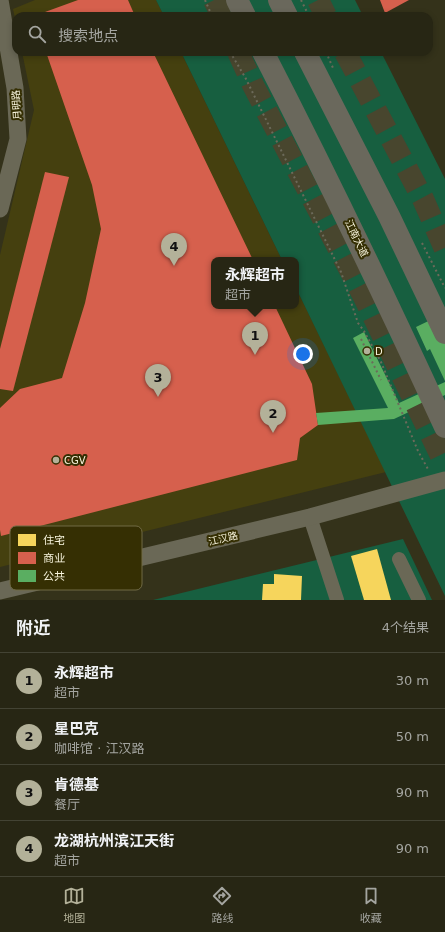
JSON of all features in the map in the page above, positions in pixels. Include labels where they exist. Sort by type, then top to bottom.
[{"type":"main road","points":[[237,0],[243,12]]},
{"type":"main road","points":[[279,0],[285,12]]},
{"type":"main road","name":"江南大道","points":[[266,56],[377,281],[445,427]]},
{"type":"main road","points":[[307,56],[389,216],[445,333]]},
{"type":"street","name":"月明路","points":[[0,0],[15,88],[18,139],[0,210]]},
{"type":"street","name":"江汉路","points":[[142,557],[310,517],[440,481]]},
{"type":"street","points":[[310,517],[337,600]]},
{"type":"street","points":[[398,559],[419,600]]},
{"type":"street","name":"江汉路","points":[[0,591],[10,589]]},
{"type":"path","points":[[205,0],[210,12]]},
{"type":"path","points":[[302,0],[307,12]]},
{"type":"path","points":[[232,56],[245,77],[341,272],[358,323],[381,362],[418,451],[440,481]]},
{"type":"path","points":[[361,339],[381,380]]},
{"type":"shaded area","points":[[35,0],[156,0],[162,12],[14,12],[13,9]]},
{"type":"shaded area","points":[[23,56],[183,56],[281,257],[211,257],[211,309],[299,309],[299,294],[386,472],[142,532],[142,526],[10,526],[10,565],[0,567],[0,255],[34,110]]},
{"type":"green space","points":[[156,0],[355,0],[361,12],[162,12]]},
{"type":"green space","points":[[183,56],[383,56],[445,179],[445,596],[299,294],[299,257],[281,257]]},
{"type":"green space","points":[[403,539],[432,600],[153,600]]},
{"type":"building: 住宅","points":[[377,549],[391,600],[364,600],[351,556]]},
{"type":"building: 住宅","points":[[274,574],[302,576],[301,600],[262,600],[263,584],[274,584]]},
{"type":"building: 商业","points":[[78,0],[128,0],[133,12],[45,12]]},
{"type":"building: 商业","points":[[380,0],[409,0],[387,12],[385,12]]},
{"type":"building: 商业","points":[[47,56],[155,56],[252,257],[211,257],[211,309],[276,309],[312,384],[318,425],[300,438],[297,460],[40,526],[10,526],[10,534],[1,536],[0,408],[20,389],[62,378],[85,303],[101,229],[92,185]]},
{"type":"building: 商业","points":[[45,172],[69,177],[13,391],[0,389],[0,349]]},
{"type":"building: 公共","points":[[445,313],[445,381],[430,349],[427,351],[416,327]]},
{"type":"building: 公共","points":[[364,332],[399,403],[445,382],[445,395],[394,419],[318,425],[316,413],[388,408],[353,338]]},
{"type":"tunnel","points":[[214,0],[220,12]]},
{"type":"tunnel","points":[[318,0],[324,12]]},
{"type":"tunnel","points":[[240,56],[253,85],[364,297],[445,464]]},
{"type":"tunnel","points":[[347,56],[423,199],[445,249]]},
{"type":"place","name":"龙湖杭州滨江天街","points":[[174,266]]},
{"type":"place","name":"D","points":[[367,351]]},
{"type":"place","name":"永辉超市","points":[[255,355]]},
{"type":"place","name":"肯德基","points":[[158,397]]},
{"type":"place","name":"星巴克","points":[[273,433]]},
{"type":"place","name":"CGV","points":[[56,460]]}]
